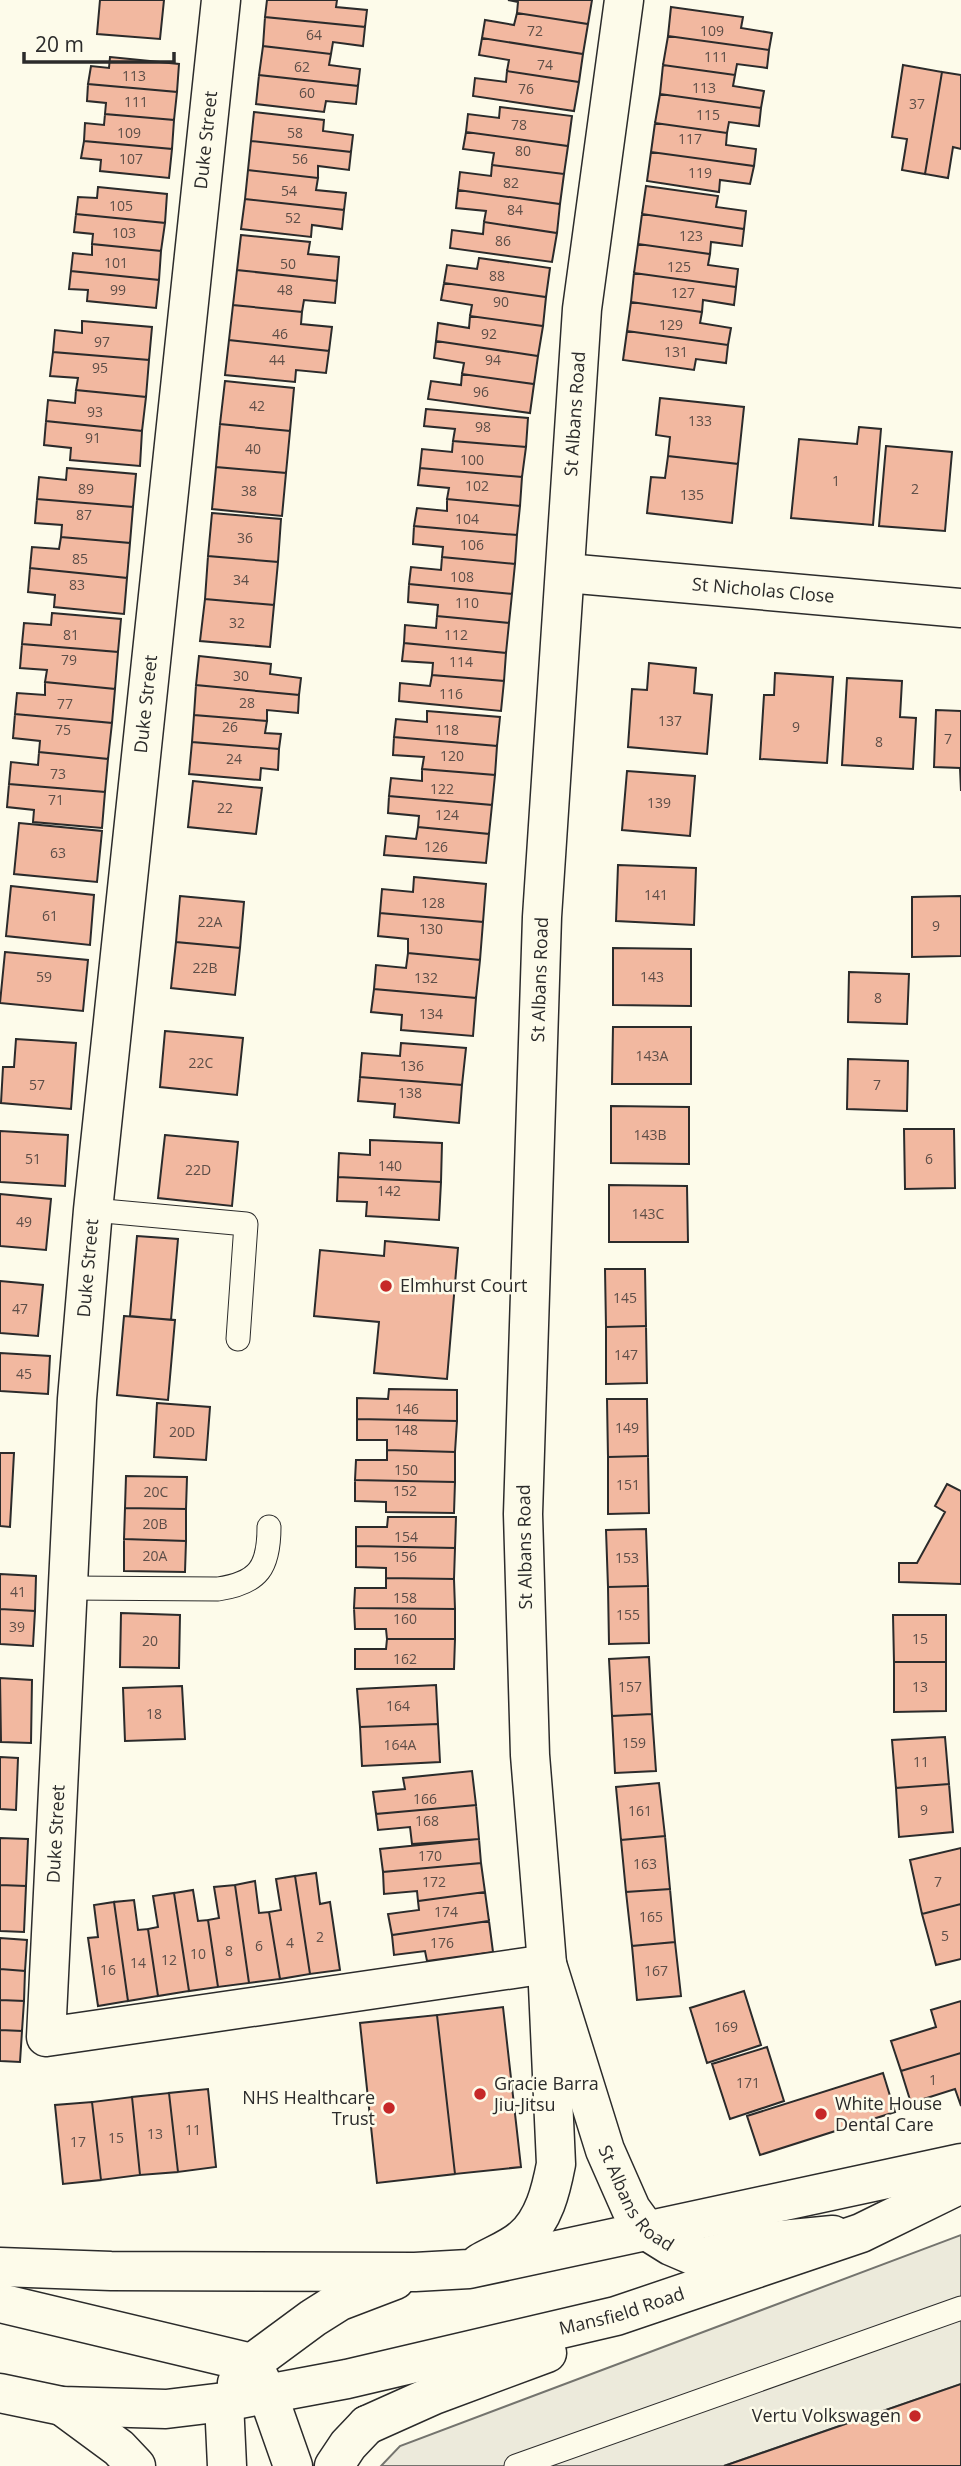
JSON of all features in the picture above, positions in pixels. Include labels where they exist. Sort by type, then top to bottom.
[{"type":"main road","name":"Duke Street","points":[[220,0],[93,1210],[77,1399],[46,2036],[547,1964]]},
{"type":"main road","name":"St Albans Road","points":[[469,2269],[523,2239],[541,2214],[551,2191],[556,2164],[547,1964],[530,1755],[523,1514],[542,917],[582,309],[624,0]]},
{"type":"main road","name":"St Nicholas Close","points":[[566,573],[961,608]]},
{"type":"main road","name":"St Albans Road","points":[[547,1964],[605,2150],[631,2209],[647,2231],[671,2246],[699,2258],[771,2241],[861,2233]]},
{"type":"main road","name":"Mansfield Road","points":[[0,2267],[111,2271],[415,2272],[469,2269],[961,2163]]},
{"type":"main road","name":"Mansfield Road","points":[[0,2303],[260,2379],[347,2379],[616,2316],[861,2233],[961,2184]]},
{"type":"main road","name":"Mansfield Road","points":[[0,2393],[62,2406],[166,2409],[224,2402],[260,2379],[313,2318],[340,2301],[415,2272]]},
{"type":"main road","points":[[334,2466],[348,2445],[367,2425],[434,2395],[553,2351],[616,2316]]},
{"type":"main road","points":[[260,2379],[293,2466]]},
{"type":"main road","points":[[224,2402],[227,2466]]},
{"type":"main road","points":[[62,2406],[119,2448],[136,2466]]},
{"type":"lane","points":[[93,1210],[246,1224],[238,1339]]},
{"type":"lane","points":[[68,1588],[234,1587],[258,1572],[265,1562],[269,1552],[269,1527]]},
{"type":"lane","points":[[516,2466],[961,2308]]},
{"type":"shaded area","points":[[961,2235],[961,2384],[724,2466],[381,2466],[400,2446]]},
{"type":"building","points":[[100,0],[164,0],[160,39],[97,34]]},
{"type":"building","points":[[267,0],[337,0],[336,7],[367,10],[365,27],[265,17]]},
{"type":"building","points":[[508,0],[592,0],[588,24],[517,13],[518,2]]},
{"type":"building","points":[[671,7],[743,17],[741,28],[772,33],[769,50],[668,36]]},
{"type":"building","points":[[517,13],[588,24],[583,54],[482,38],[485,20],[514,25]]},
{"type":"building","points":[[265,17],[365,27],[363,46],[333,42],[331,54],[263,46]]},
{"type":"building","points":[[668,36],[769,50],[767,68],[737,64],[735,75],[663,65]]},
{"type":"building","points":[[482,38],[583,54],[579,82],[507,71],[509,60],[479,55]]},
{"type":"building","points":[[263,46],[331,54],[329,65],[360,69],[358,86],[259,75]]},
{"type":"building","points":[[110,57],[179,64],[177,92],[88,84],[91,66],[109,68]]},
{"type":"building","points":[[663,65],[735,75],[733,86],[764,91],[761,108],[660,94]]},
{"type":"building","points":[[903,65],[942,72],[925,174],[902,170],[907,139],[892,137]]},
{"type":"building","points":[[507,71],[579,82],[574,111],[473,96],[475,78],[506,82]]},
{"type":"building","points":[[942,72],[961,75],[961,149],[953,147],[948,178],[925,174]]},
{"type":"building","points":[[259,75],[358,86],[356,104],[326,101],[324,112],[256,104]]},
{"type":"building","points":[[88,84],[177,92],[174,120],[105,114],[106,103],[87,101]]},
{"type":"building","points":[[660,94],[761,108],[759,126],[729,122],[727,133],[655,123]]},
{"type":"building","points":[[500,107],[572,116],[568,146],[466,132],[468,114],[499,118]]},
{"type":"building","points":[[254,112],[324,120],[323,131],[353,135],[351,152],[251,141]]},
{"type":"building","points":[[105,114],[174,120],[172,149],[84,141],[85,123],[104,125]]},
{"type":"building","points":[[655,123],[727,133],[726,145],[756,149],[754,166],[651,152]]},
{"type":"building","points":[[466,132],[568,146],[564,174],[492,165],[494,153],[463,149]]},
{"type":"building","points":[[84,141],[172,149],[169,178],[100,171],[101,160],[81,158]]},
{"type":"building","points":[[251,141],[351,152],[349,170],[318,166],[318,178],[248,170]]},
{"type":"building","points":[[651,152],[754,166],[750,184],[720,180],[719,192],[647,181]]},
{"type":"building","points":[[492,165],[564,174],[560,204],[458,190],[460,172],[491,176]]},
{"type":"building","points":[[248,170],[318,178],[316,190],[346,193],[344,210],[245,199]]},
{"type":"building","points":[[646,186],[718,196],[716,207],[746,211],[744,229],[642,214]]},
{"type":"building","points":[[98,187],[167,194],[165,223],[76,214],[78,197],[97,198]]},
{"type":"building","points":[[458,190],[560,204],[557,233],[484,222],[486,211],[456,208]]},
{"type":"building","points":[[245,199],[344,210],[342,229],[312,225],[311,237],[241,229]]},
{"type":"building","points":[[76,214],[165,223],[161,251],[92,244],[93,234],[74,232]]},
{"type":"building","points":[[642,214],[744,229],[742,246],[711,242],[710,254],[638,244]]},
{"type":"building","points":[[484,222],[557,233],[552,262],[450,248],[452,230],[483,234]]},
{"type":"building","points":[[241,235],[310,242],[308,254],[339,257],[337,281],[237,270]]},
{"type":"building","points":[[92,244],[161,251],[159,280],[71,271],[73,253],[92,255]]},
{"type":"building","points":[[638,244],[710,254],[708,265],[738,269],[736,287],[634,273]]},
{"type":"building","points":[[479,258],[550,268],[546,297],[444,283],[447,265],[477,269]]},
{"type":"building","points":[[237,270],[337,281],[335,303],[304,300],[302,312],[233,305]]},
{"type":"building","points":[[71,271],[159,280],[156,308],[87,301],[88,290],[69,289]]},
{"type":"building","points":[[634,273],[736,287],[734,305],[703,300],[702,312],[631,302]]},
{"type":"building","points":[[444,283],[546,297],[543,326],[470,316],[472,305],[441,300]]},
{"type":"building","points":[[631,302],[702,312],[700,323],[731,328],[728,345],[627,331]]},
{"type":"building","points":[[233,305],[302,312],[301,324],[332,327],[329,351],[229,340]]},
{"type":"building","points":[[470,316],[543,326],[538,356],[436,341],[438,323],[469,328]]},
{"type":"building","points":[[82,321],[152,327],[149,360],[53,352],[55,330],[82,333]]},
{"type":"building","points":[[627,331],[728,345],[726,363],[696,359],[694,370],[623,360]]},
{"type":"building","points":[[229,340],[329,351],[326,373],[296,370],[295,382],[225,375]]},
{"type":"building","points":[[436,341],[538,356],[534,384],[462,374],[464,363],[434,358]]},
{"type":"building","points":[[53,352],[149,360],[146,397],[76,390],[78,378],[50,376]]},
{"type":"building","points":[[462,374],[534,384],[530,413],[428,399],[431,381],[461,385]]},
{"type":"building","points":[[225,381],[294,388],[290,431],[220,424]]},
{"type":"building","points":[[76,390],[146,397],[142,431],[46,421],[48,400],[75,403]]},
{"type":"building","points":[[660,398],[744,407],[738,464],[668,456],[670,437],[656,435]]},
{"type":"building","points":[[426,409],[528,418],[526,447],[453,441],[455,429],[424,426]]},
{"type":"building","points":[[46,421],[142,431],[140,466],[70,460],[71,448],[44,445]]},
{"type":"building","points":[[220,424],[290,431],[286,473],[216,467]]},
{"type":"building","points":[[859,427],[881,429],[873,525],[791,518],[799,439],[857,444]]},
{"type":"building","points":[[453,441],[526,447],[522,477],[420,468],[422,449],[452,452]]},
{"type":"building","points":[[886,446],[952,452],[945,531],[879,526]]},
{"type":"building","points":[[668,456],[738,464],[732,523],[647,513],[651,477],[665,478]]},
{"type":"building","points":[[216,467],[286,473],[282,516],[212,509]]},
{"type":"building","points":[[67,468],[136,474],[133,507],[37,499],[39,477],[66,480]]},
{"type":"building","points":[[420,468],[522,477],[520,506],[447,499],[449,488],[418,485]]},
{"type":"building","points":[[37,499],[133,507],[130,543],[61,537],[62,525],[35,523]]},
{"type":"building","points":[[447,499],[520,506],[517,535],[414,526],[417,508],[447,511]]},
{"type":"building","points":[[212,513],[281,519],[278,562],[208,556]]},
{"type":"building","points":[[414,526],[517,535],[515,564],[442,557],[443,547],[413,544]]},
{"type":"building","points":[[61,537],[130,543],[127,578],[30,568],[32,547],[59,549]]},
{"type":"building","points":[[208,556],[278,562],[274,605],[205,599]]},
{"type":"building","points":[[442,557],[515,564],[512,594],[409,584],[411,567],[441,570]]},
{"type":"building","points":[[30,568],[127,578],[124,614],[54,607],[55,595],[28,592]]},
{"type":"building","points":[[409,584],[512,594],[509,623],[437,616],[438,605],[408,602]]},
{"type":"building","points":[[205,599],[274,605],[270,647],[200,641]]},
{"type":"building","points":[[52,613],[121,619],[118,652],[22,644],[24,623],[51,625]]},
{"type":"building","points":[[437,616],[509,623],[506,653],[404,643],[405,625],[436,628]]},
{"type":"building","points":[[404,643],[506,653],[504,681],[432,675],[433,663],[402,661]]},
{"type":"building","points":[[22,644],[118,652],[115,689],[45,682],[47,670],[20,668]]},
{"type":"building","points":[[199,656],[271,664],[270,674],[301,678],[299,695],[196,685]]},
{"type":"building","points":[[649,663],[696,668],[694,693],[712,695],[707,754],[628,747],[632,689],[647,690]]},
{"type":"building","points":[[775,673],[833,677],[827,763],[760,759],[764,695],[774,695]]},
{"type":"building","points":[[432,675],[504,681],[501,711],[399,701],[400,683],[430,686]]},
{"type":"building","points":[[847,678],[902,681],[900,717],[916,718],[913,769],[842,765]]},
{"type":"building","points":[[45,682],[115,689],[112,723],[15,714],[17,693],[45,695]]},
{"type":"building","points":[[196,685],[299,695],[298,713],[267,710],[267,721],[194,715]]},
{"type":"building","points":[[936,710],[961,711],[961,791],[960,768],[934,767]]},
{"type":"building","points":[[427,711],[500,717],[497,746],[394,737],[396,719],[427,722]]},
{"type":"building","points":[[15,714],[112,723],[108,759],[39,752],[40,741],[13,738]]},
{"type":"building","points":[[194,715],[267,721],[265,733],[281,734],[279,749],[192,742]]},
{"type":"building","points":[[394,737],[497,746],[495,775],[422,769],[424,757],[393,755]]},
{"type":"building","points":[[192,742],[279,749],[278,770],[261,768],[260,780],[189,774]]},
{"type":"building","points":[[39,752],[108,759],[105,792],[9,784],[11,762],[38,765]]},
{"type":"building","points":[[422,769],[495,775],[492,805],[389,796],[391,778],[422,781]]},
{"type":"building","points":[[627,771],[695,776],[690,836],[622,830]]},
{"type":"building","points":[[193,781],[262,788],[256,834],[188,827]]},
{"type":"building","points":[[9,784],[105,792],[102,828],[33,822],[34,810],[7,807]]},
{"type":"building","points":[[389,796],[492,805],[489,834],[418,827],[419,816],[388,813]]},
{"type":"building","points":[[19,823],[102,831],[97,882],[14,874]]},
{"type":"building","points":[[418,827],[489,834],[486,863],[384,855],[386,836],[416,839]]},
{"type":"building","points":[[618,865],[696,868],[694,925],[616,921]]},
{"type":"building","points":[[414,877],[486,884],[483,922],[380,913],[382,889],[413,892]]},
{"type":"building","points":[[11,886],[94,895],[90,945],[6,936]]},
{"type":"building","points":[[180,896],[244,902],[240,948],[176,942]]},
{"type":"building","points":[[961,896],[961,956],[912,957],[912,897]]},
{"type":"building","points":[[380,913],[483,922],[480,960],[408,953],[408,939],[378,936]]},
{"type":"building","points":[[176,942],[240,948],[235,995],[171,988]]},
{"type":"building","points":[[613,948],[691,949],[691,1006],[613,1005]]},
{"type":"building","points":[[5,952],[88,960],[83,1011],[0,1003]]},
{"type":"building","points":[[408,953],[480,960],[476,998],[374,989],[376,965],[406,968]]},
{"type":"building","points":[[849,972],[909,974],[907,1024],[848,1022]]},
{"type":"building","points":[[374,989],[476,998],[473,1036],[401,1030],[402,1015],[371,1012]]},
{"type":"building","points":[[613,1027],[691,1027],[691,1084],[612,1084]]},
{"type":"building","points":[[165,1031],[243,1038],[237,1095],[160,1087]]},
{"type":"building","points":[[16,1039],[76,1043],[71,1109],[1,1103],[3,1067],[14,1067]]},
{"type":"building","points":[[401,1043],[466,1048],[462,1085],[360,1077],[362,1053],[400,1056]]},
{"type":"building","points":[[848,1059],[908,1061],[907,1111],[847,1109]]},
{"type":"building","points":[[360,1077],[462,1085],[459,1123],[394,1117],[395,1104],[358,1101]]},
{"type":"building","points":[[611,1106],[689,1107],[689,1164],[611,1163]]},
{"type":"building","points":[[904,1129],[954,1129],[955,1188],[905,1189]]},
{"type":"building","points":[[0,1131],[68,1135],[65,1186],[0,1182]]},
{"type":"building","points":[[165,1135],[238,1142],[232,1206],[158,1198]]},
{"type":"building","points":[[370,1140],[442,1143],[441,1182],[338,1177],[339,1153],[370,1155]]},
{"type":"building","points":[[338,1177],[441,1182],[439,1220],[366,1216],[367,1202],[337,1201]]},
{"type":"building","points":[[609,1185],[687,1186],[688,1242],[609,1242]]},
{"type":"building","points":[[0,1194],[51,1199],[46,1250],[0,1246]]},
{"type":"building","points":[[137,1236],[178,1239],[171,1320],[130,1316]]},
{"type":"building","name":"Elmhurst Court","points":[[385,1241],[458,1248],[447,1379],[374,1373],[379,1322],[314,1316],[320,1250],[384,1256]]},
{"type":"building","points":[[605,1269],[645,1269],[646,1326],[606,1327]]},
{"type":"building","points":[[0,1281],[43,1285],[38,1336],[0,1333]]},
{"type":"building","points":[[124,1316],[175,1320],[168,1400],[117,1395]]},
{"type":"building","points":[[646,1326],[647,1383],[606,1384],[606,1327]]},
{"type":"building","points":[[0,1353],[50,1356],[48,1394],[0,1391]]},
{"type":"building","points":[[389,1389],[457,1390],[457,1421],[357,1419],[357,1398],[388,1399]]},
{"type":"building","points":[[607,1399],[647,1399],[648,1456],[608,1457]]},
{"type":"building","points":[[157,1403],[210,1407],[206,1460],[154,1457]]},
{"type":"building","points":[[357,1419],[457,1421],[455,1452],[387,1450],[387,1440],[357,1440]]},
{"type":"building","points":[[387,1450],[455,1452],[455,1482],[355,1480],[356,1460],[387,1460]]},
{"type":"building","points":[[0,1453],[14,1453],[10,1527],[0,1526]]},
{"type":"building","points":[[648,1456],[649,1513],[608,1514],[608,1457]]},
{"type":"building","points":[[126,1476],[187,1477],[186,1509],[125,1508]]},
{"type":"building","points":[[355,1480],[455,1482],[454,1513],[386,1512],[386,1502],[355,1501]]},
{"type":"building","points":[[947,1484],[961,1491],[961,1584],[899,1582],[899,1563],[917,1563],[945,1512],[935,1506]]},
{"type":"building","points":[[125,1508],[186,1509],[186,1541],[124,1539]]},
{"type":"building","points":[[388,1517],[456,1517],[455,1548],[356,1546],[356,1527],[387,1527]]},
{"type":"building","points":[[646,1529],[648,1586],[608,1587],[606,1530]]},
{"type":"building","points":[[124,1539],[186,1541],[185,1572],[124,1571]]},
{"type":"building","points":[[356,1546],[455,1548],[454,1579],[386,1578],[386,1568],[356,1567]]},
{"type":"building","points":[[0,1574],[36,1576],[35,1611],[0,1609]]},
{"type":"building","points":[[386,1578],[454,1579],[455,1609],[354,1608],[355,1588],[386,1588]]},
{"type":"building","points":[[648,1586],[649,1643],[609,1644],[608,1587]]},
{"type":"building","points":[[354,1608],[455,1609],[455,1639],[387,1639],[386,1629],[355,1629]]},
{"type":"building","points":[[0,1609],[35,1611],[33,1646],[0,1644]]},
{"type":"building","points":[[121,1613],[180,1615],[179,1668],[120,1667]]},
{"type":"building","points":[[893,1615],[946,1615],[946,1662],[894,1662]]},
{"type":"building","points":[[387,1639],[455,1639],[454,1669],[355,1669],[355,1649],[386,1649]]},
{"type":"building","points":[[649,1657],[652,1714],[612,1716],[609,1659]]},
{"type":"building","points":[[894,1662],[946,1662],[946,1711],[894,1712]]},
{"type":"building","points":[[0,1678],[32,1680],[31,1743],[1,1742]]},
{"type":"building","points":[[436,1685],[438,1724],[360,1727],[357,1689]]},
{"type":"building","points":[[182,1686],[185,1739],[125,1741],[123,1688]]},
{"type":"building","points":[[652,1714],[656,1771],[615,1773],[612,1716]]},
{"type":"building","points":[[438,1724],[440,1762],[362,1766],[360,1727]]},
{"type":"building","points":[[945,1737],[949,1784],[896,1788],[892,1740]]},
{"type":"building","points":[[0,1757],[18,1758],[16,1810],[0,1809]]},
{"type":"building","points":[[472,1771],[476,1805],[376,1814],[373,1792],[405,1789],[403,1778]]},
{"type":"building","points":[[659,1783],[665,1836],[621,1840],[616,1787]]},
{"type":"building","points":[[949,1784],[953,1832],[899,1837],[896,1788]]},
{"type":"building","points":[[476,1805],[479,1839],[412,1844],[410,1827],[378,1830],[376,1814]]},
{"type":"building","points":[[665,1836],[670,1889],[626,1892],[621,1840]]},
{"type":"building","points":[[0,1838],[28,1839],[26,1886],[0,1885]]},
{"type":"building","points":[[479,1839],[481,1863],[383,1872],[380,1849]]},
{"type":"building","points":[[961,1848],[961,1904],[922,1914],[910,1860]]},
{"type":"building","points":[[481,1863],[485,1892],[418,1901],[417,1891],[384,1894],[383,1872]]},
{"type":"building","points":[[316,1873],[320,1904],[330,1902],[340,1970],[310,1974],[295,1876]]},
{"type":"building","points":[[295,1876],[310,1974],[280,1979],[269,1912],[281,1910],[276,1879]]},
{"type":"building","points":[[255,1881],[259,1913],[269,1912],[280,1979],[249,1983],[235,1885]]},
{"type":"building","points":[[0,1885],[26,1886],[24,1932],[0,1931]]},
{"type":"building","points":[[235,1885],[249,1983],[218,1987],[208,1920],[219,1918],[214,1887]]},
{"type":"building","points":[[670,1889],[675,1942],[632,1946],[626,1892]]},
{"type":"building","points":[[193,1890],[198,1921],[208,1920],[218,1987],[189,1991],[174,1893]]},
{"type":"building","points":[[485,1892],[489,1921],[392,1935],[388,1914],[419,1910],[418,1901]]},
{"type":"building","points":[[174,1893],[189,1991],[158,1996],[148,1929],[158,1927],[153,1896]]},
{"type":"building","points":[[134,1900],[138,1930],[148,1929],[158,1996],[128,2001],[114,1902]]},
{"type":"building","points":[[114,1902],[128,2001],[98,2006],[88,1938],[98,1937],[94,1905]]},
{"type":"building","points":[[961,1904],[961,1959],[936,1965],[922,1914]]},
{"type":"building","points":[[489,1921],[493,1952],[427,1961],[425,1951],[394,1955],[392,1935]]},
{"type":"building","points":[[0,1938],[27,1940],[25,1971],[0,1969]]},
{"type":"building","points":[[675,1942],[681,1996],[637,2000],[632,1946]]},
{"type":"building","points":[[0,1969],[25,1971],[24,2001],[0,2000]]},
{"type":"building","points":[[744,1991],[761,2045],[707,2063],[690,2008]]},
{"type":"building","points":[[0,2000],[24,2001],[22,2031],[0,2030]]},
{"type":"building","points":[[961,2001],[961,2053],[901,2071],[891,2041],[936,2027],[931,2010]]},
{"type":"building","points":[[503,2007],[521,2167],[455,2174],[437,2015]]},
{"type":"building","points":[[437,2015],[455,2174],[377,2183],[360,2023]]},
{"type":"building","points":[[0,2030],[22,2031],[20,2062],[0,2061]]},
{"type":"building","points":[[767,2047],[784,2101],[730,2119],[712,2064]]},
{"type":"building","points":[[961,2053],[961,2106],[955,2089],[911,2103],[901,2071]]},
{"type":"building","name":"White House Dental Care","points":[[883,2073],[895,2112],[760,2155],[747,2116]]},
{"type":"building","points":[[208,2089],[216,2167],[178,2172],[169,2093]]},
{"type":"building","points":[[169,2093],[178,2172],[140,2175],[132,2097]]},
{"type":"building","points":[[132,2097],[140,2175],[101,2180],[92,2102]]},
{"type":"building","points":[[92,2102],[101,2180],[63,2184],[55,2105]]},
{"type":"building","name":"Vertu Volkswagen","points":[[961,2384],[961,2466],[724,2466],[802,2439]]},
{"type":"place","name":"Elmhurst Court","points":[[386,1286]]},
{"type":"place","name":"Gracie Barra Jiu-Jitsu","points":[[480,2094]]},
{"type":"place","name":"NHS Healthcare Trust","points":[[389,2108]]},
{"type":"place","name":"White House Dental Care","points":[[821,2114]]},
{"type":"place","name":"Vertu Volkswagen","points":[[915,2416]]}]
